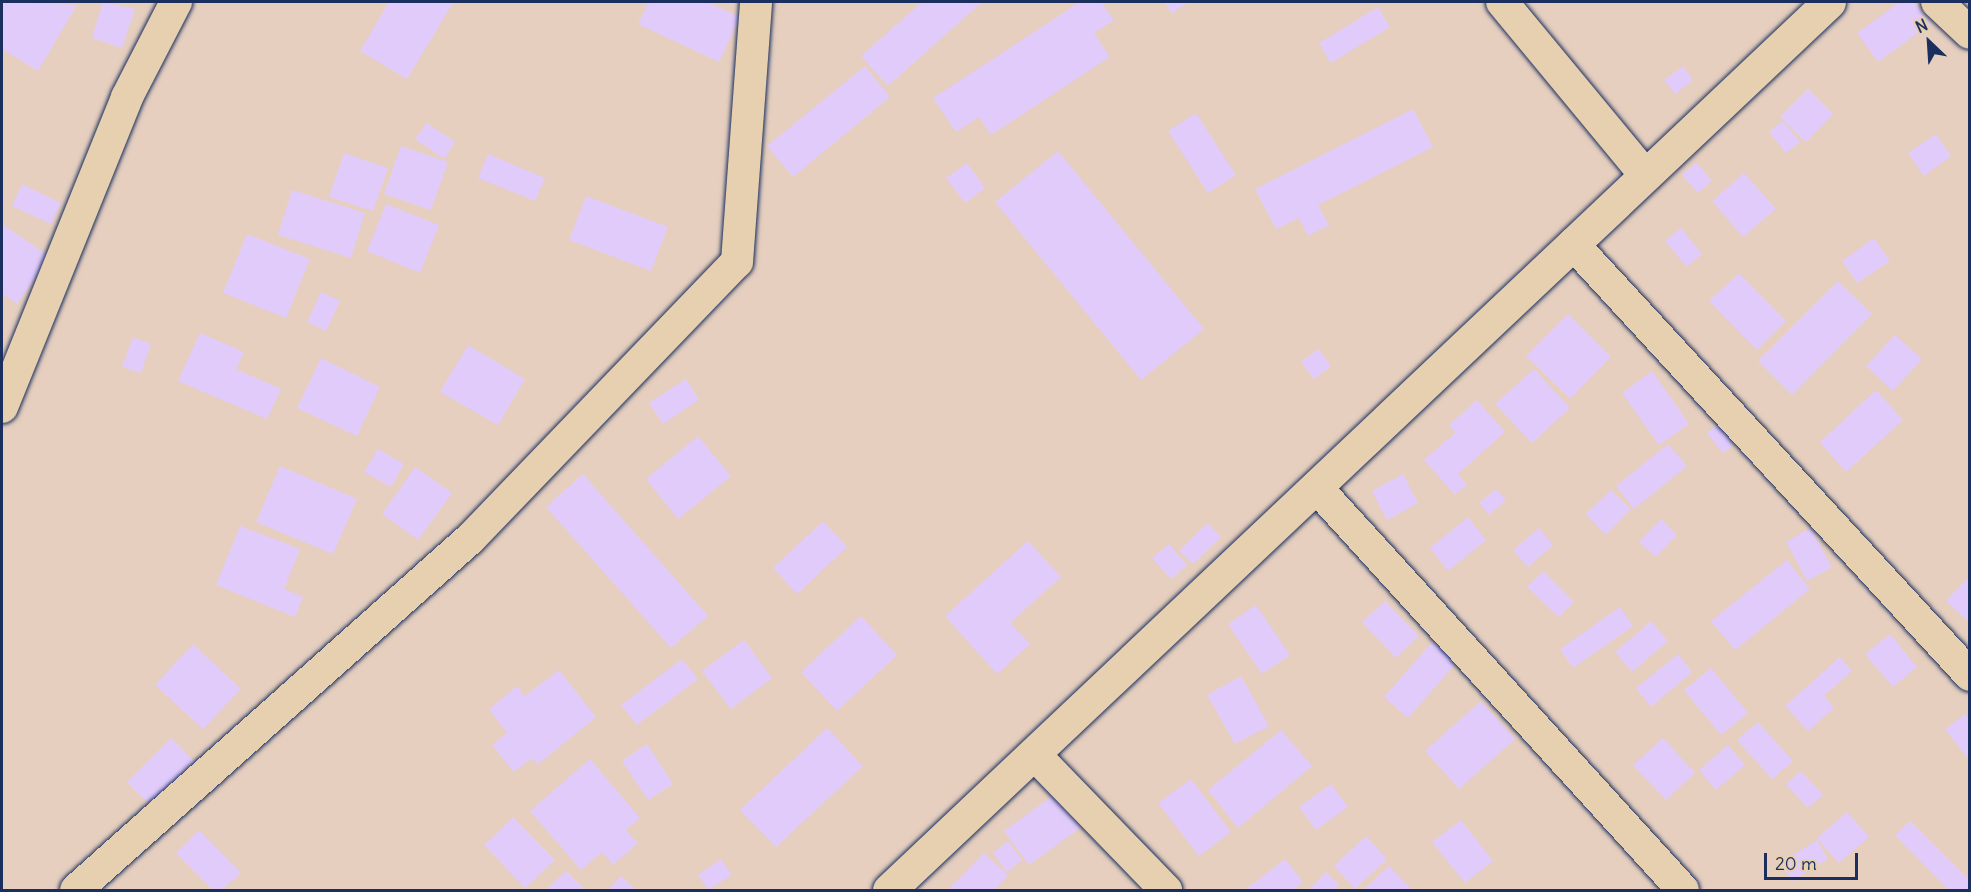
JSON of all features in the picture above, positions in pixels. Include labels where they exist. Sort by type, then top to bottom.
[{"type":"main road","points":[[889,891],[1829,2]]},
{"type":"street","points":[[2,406],[126,97],[176,2]]},
{"type":"street","points":[[76,891],[471,538],[737,262],[756,2]]},
{"type":"street","points":[[1502,2],[1645,175]]},
{"type":"street","points":[[1937,2],[1970,33]]},
{"type":"street","points":[[1573,244],[1970,675]]},
{"type":"street","points":[[1316,486],[1683,891]]},
{"type":"street","points":[[1034,754],[1166,891]]},
{"type":"building","points":[[2,2],[77,5],[38,71],[2,49]]},
{"type":"building","points":[[103,2],[135,9],[122,48],[92,38]]},
{"type":"building","points":[[389,2],[453,3],[407,79],[360,51]]},
{"type":"building","points":[[649,2],[707,2],[740,17],[719,62],[638,24]]},
{"type":"building","points":[[922,2],[982,2],[888,86],[861,56]]},
{"type":"building","points":[[1080,2],[1101,2],[1114,20],[1094,33],[1110,57],[991,135],[979,117],[956,132],[933,98]]},
{"type":"building","points":[[1164,2],[1189,2],[1172,13]]},
{"type":"building","points":[[1900,2],[1914,2],[1930,24],[1878,62],[1857,33]]},
{"type":"building","points":[[1378,7],[1390,27],[1331,63],[1319,43]]},
{"type":"building","points":[[865,66],[890,97],[793,177],[767,146]]},
{"type":"building","points":[[1683,66],[1693,80],[1675,94],[1664,80]]},
{"type":"building","points":[[1808,89],[1833,114],[1806,142],[1780,117]]},
{"type":"building","points":[[1413,109],[1433,147],[1318,205],[1329,225],[1308,236],[1299,218],[1276,229],[1255,189]]},
{"type":"building","points":[[1196,113],[1236,175],[1208,193],[1168,131]]},
{"type":"building","points":[[1783,121],[1800,142],[1786,153],[1769,132]]},
{"type":"building","points":[[427,123],[455,142],[444,159],[415,139]]},
{"type":"building","points":[[1936,134],[1951,156],[1924,176],[1908,153]]},
{"type":"building","points":[[401,146],[448,162],[431,210],[384,194]]},
{"type":"building","points":[[1058,151],[1204,329],[1141,380],[995,202]]},
{"type":"building","points":[[344,153],[388,168],[373,211],[329,197]]},
{"type":"building","points":[[488,154],[545,178],[535,201],[478,178]]},
{"type":"building","points":[[1696,162],[1712,181],[1698,193],[1682,175]]},
{"type":"building","points":[[967,163],[985,188],[965,203],[946,178]]},
{"type":"building","points":[[1744,173],[1776,209],[1743,237],[1712,201]]},
{"type":"building","points":[[22,184],[61,203],[51,224],[12,206]]},
{"type":"building","points":[[292,190],[365,213],[351,258],[278,235]]},
{"type":"building","points":[[586,196],[668,227],[651,271],[569,240]]},
{"type":"building","points":[[386,204],[439,225],[420,273],[367,251]]},
{"type":"building","points":[[2,224],[50,257],[17,304],[2,293]]},
{"type":"building","points":[[1681,228],[1702,254],[1687,267],[1665,241]]},
{"type":"building","points":[[247,234],[310,259],[286,318],[223,293]]},
{"type":"building","points":[[1874,238],[1890,261],[1857,283],[1842,261]]},
{"type":"building","points":[[1739,273],[1786,321],[1757,350],[1709,301]]},
{"type":"building","points":[[1838,281],[1872,314],[1792,395],[1758,361]]},
{"type":"building","points":[[321,292],[340,301],[326,331],[307,322]]},
{"type":"building","points":[[1568,314],[1611,357],[1570,399],[1526,356]]},
{"type":"building","points":[[200,333],[244,352],[236,369],[281,389],[267,419],[178,381]]},
{"type":"building","points":[[1895,335],[1922,359],[1893,391],[1866,366]]},
{"type":"building","points":[[133,337],[151,344],[141,373],[122,367]]},
{"type":"building","points":[[468,345],[525,379],[498,425],[440,392]]},
{"type":"building","points":[[1318,349],[1331,366],[1314,379],[1301,362]]},
{"type":"building","points":[[321,358],[380,387],[357,436],[297,408]]},
{"type":"building","points":[[1534,369],[1570,408],[1532,443],[1495,404]]},
{"type":"building","points":[[1652,371],[1689,424],[1659,445],[1622,393]]},
{"type":"building","points":[[686,379],[699,400],[663,424],[649,403]]},
{"type":"building","points":[[1876,390],[1903,420],[1846,472],[1820,442]]},
{"type":"building","points":[[1477,400],[1505,432],[1458,474],[1467,485],[1455,495],[1424,460],[1455,433],[1449,425]]},
{"type":"building","points":[[1719,423],[1736,443],[1723,453],[1707,433]]},
{"type":"building","points":[[698,436],[731,476],[678,519],[646,479]]},
{"type":"building","points":[[1668,444],[1687,466],[1634,509],[1616,486]]},
{"type":"building","points":[[378,449],[404,464],[391,487],[364,472]]},
{"type":"building","points":[[280,466],[357,499],[333,554],[256,522]]},
{"type":"building","points":[[415,467],[452,493],[418,540],[382,514]]},
{"type":"building","points":[[583,474],[708,616],[671,648],[546,507]]},
{"type":"building","points":[[1403,474],[1418,503],[1387,520],[1372,491]]},
{"type":"building","points":[[1496,489],[1506,500],[1489,515],[1479,503]]},
{"type":"building","points":[[1611,490],[1631,509],[1606,535],[1586,514]]},
{"type":"building","points":[[1468,517],[1486,540],[1448,571],[1430,548]]},
{"type":"building","points":[[1661,519],[1677,535],[1656,557],[1639,542]]},
{"type":"building","points":[[823,521],[847,547],[797,594],[773,568]]},
{"type":"building","points":[[1207,523],[1221,537],[1193,564],[1179,551]]},
{"type":"building","points":[[240,526],[300,549],[284,589],[303,597],[295,617],[216,585]]},
{"type":"building","points":[[1539,528],[1553,545],[1528,567],[1513,550]]},
{"type":"building","points":[[1810,528],[1832,567],[1807,581],[1786,542]]},
{"type":"building","points":[[1028,541],[1061,577],[1010,623],[1030,644],[997,674],[945,616]]},
{"type":"building","points":[[1169,544],[1187,565],[1171,579],[1152,558]]},
{"type":"building","points":[[1787,560],[1810,589],[1735,650],[1711,621]]},
{"type":"building","points":[[1543,571],[1574,602],[1558,617],[1527,587]]},
{"type":"building","points":[[1970,576],[1970,623],[1946,601]]},
{"type":"building","points":[[1385,601],[1419,636],[1396,658],[1362,622]]},
{"type":"building","points":[[1256,605],[1290,655],[1262,674],[1228,624]]},
{"type":"building","points":[[1620,607],[1633,626],[1573,668],[1560,649]]},
{"type":"building","points":[[861,616],[897,655],[837,711],[801,672]]},
{"type":"building","points":[[1651,621],[1668,641],[1632,672],[1615,652]]},
{"type":"building","points":[[1890,634],[1917,667],[1893,687],[1865,654]]},
{"type":"building","points":[[744,640],[772,678],[731,709],[702,671]]},
{"type":"building","points":[[1433,641],[1457,662],[1408,718],[1384,697]]},
{"type":"building","points":[[193,644],[241,689],[203,729],[155,685]]},
{"type":"building","points":[[1678,654],[1692,672],[1651,707],[1636,688]]},
{"type":"building","points":[[1840,657],[1852,671],[1824,696],[1834,708],[1808,731],[1785,706]]},
{"type":"building","points":[[682,659],[698,679],[637,725],[621,705]]},
{"type":"building","points":[[1711,668],[1748,713],[1721,735],[1684,690]]},
{"type":"building","points":[[559,670],[596,717],[537,765],[532,758],[514,772],[492,745],[507,733],[489,709],[517,686],[525,696]]},
{"type":"building","points":[[1241,676],[1269,726],[1235,744],[1207,695]]},
{"type":"building","points":[[1481,701],[1515,739],[1459,789],[1425,751]]},
{"type":"building","points":[[1965,714],[1970,721],[1970,761],[1945,729]]},
{"type":"building","points":[[1758,722],[1793,761],[1772,779],[1737,740]]},
{"type":"building","points":[[827,728],[863,766],[776,847],[740,810]]},
{"type":"building","points":[[1281,730],[1312,766],[1238,828],[1208,790]]},
{"type":"building","points":[[171,738],[195,762],[151,806],[127,782]]},
{"type":"building","points":[[1663,738],[1695,773],[1666,800],[1633,765]]},
{"type":"building","points":[[647,744],[673,784],[648,800],[622,761]]},
{"type":"building","points":[[1728,745],[1745,765],[1716,790],[1699,770]]},
{"type":"building","points":[[590,759],[640,818],[626,830],[638,843],[613,865],[602,852],[581,870],[530,811]]},
{"type":"building","points":[[1801,771],[1823,795],[1808,808],[1786,784]]},
{"type":"building","points":[[1191,779],[1231,832],[1199,856],[1158,803]]},
{"type":"building","points":[[1070,783],[1095,817],[1029,865],[1004,831]]},
{"type":"building","points":[[1331,784],[1348,807],[1316,830],[1299,807]]},
{"type":"building","points":[[1847,812],[1869,837],[1839,863],[1817,838]]},
{"type":"building","points":[[513,817],[555,860],[525,888],[484,845]]},
{"type":"building","points":[[1461,820],[1493,861],[1465,883],[1432,842]]},
{"type":"building","points":[[1910,821],[1970,881],[1970,890],[1949,890],[1895,835]]},
{"type":"building","points":[[199,830],[241,873],[222,890],[213,890],[176,853]]},
{"type":"building","points":[[1366,836],[1387,859],[1355,889],[1334,866]]},
{"type":"building","points":[[1817,840],[1828,859],[1792,881],[1780,863]]},
{"type":"building","points":[[1008,841],[1022,860],[1007,872],[993,853]]},
{"type":"building","points":[[984,853],[1008,875],[994,890],[948,890]]},
{"type":"building","points":[[721,859],[732,875],[708,890],[698,875]]},
{"type":"building","points":[[1285,859],[1303,882],[1293,890],[1245,890]]},
{"type":"building","points":[[1389,866],[1412,890],[1363,890]]},
{"type":"building","points":[[566,871],[585,890],[546,890]]},
{"type":"building","points":[[1326,872],[1339,885],[1334,890],[1309,890]]},
{"type":"building","points":[[621,876],[636,890],[608,890]]}]
